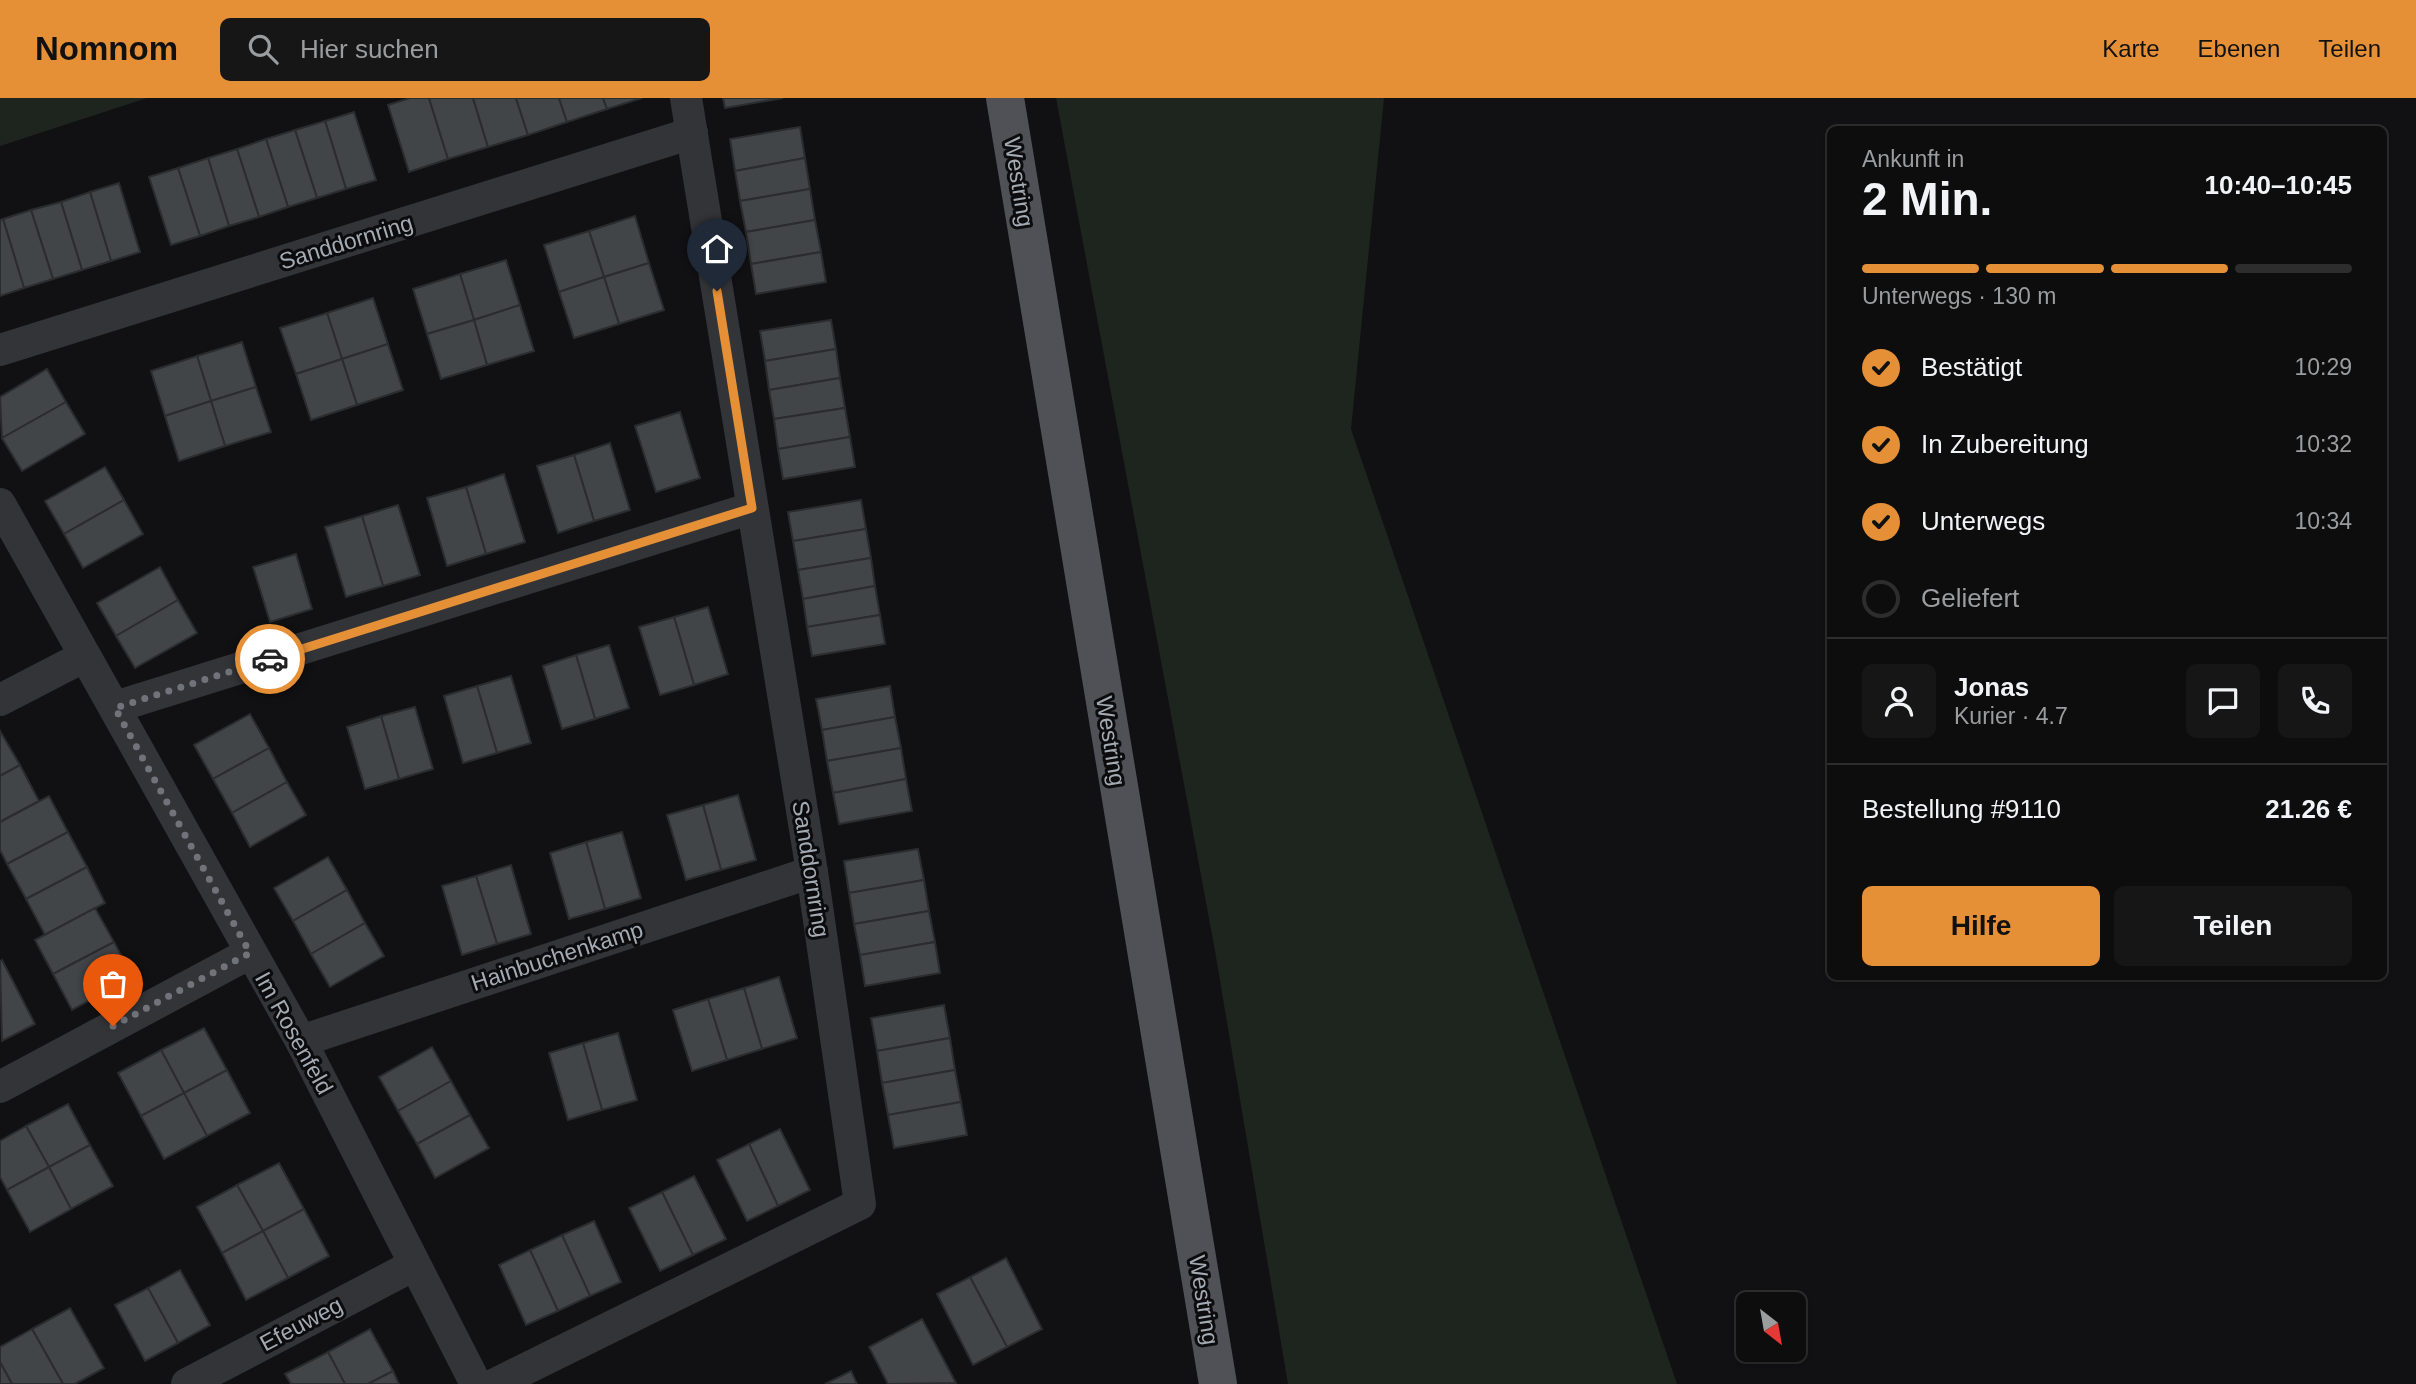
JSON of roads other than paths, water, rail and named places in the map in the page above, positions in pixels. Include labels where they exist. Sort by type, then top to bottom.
[{"type":"main road","name":"Westring","points":[[1005,98],[1218,1384]]},
{"type":"street","name":"Sanddornring","points":[[495,1384],[860,1204],[812,872],[686,98]]},
{"type":"street","name":"Sanddornring","points":[[0,350],[692,133]]},
{"type":"street","name":"Im Rosenfeld","points":[[0,504],[301,1041],[476,1384]]},
{"type":"street","points":[[115,708],[752,508]]},
{"type":"street","points":[[0,700],[85,656]]},
{"type":"street","name":"Hainbuchenkamp","points":[[301,1041],[812,872]]},
{"type":"street","points":[[0,1087],[250,953]]},
{"type":"street","name":"Efeuweg","points":[[187,1384],[414,1265]]}]
